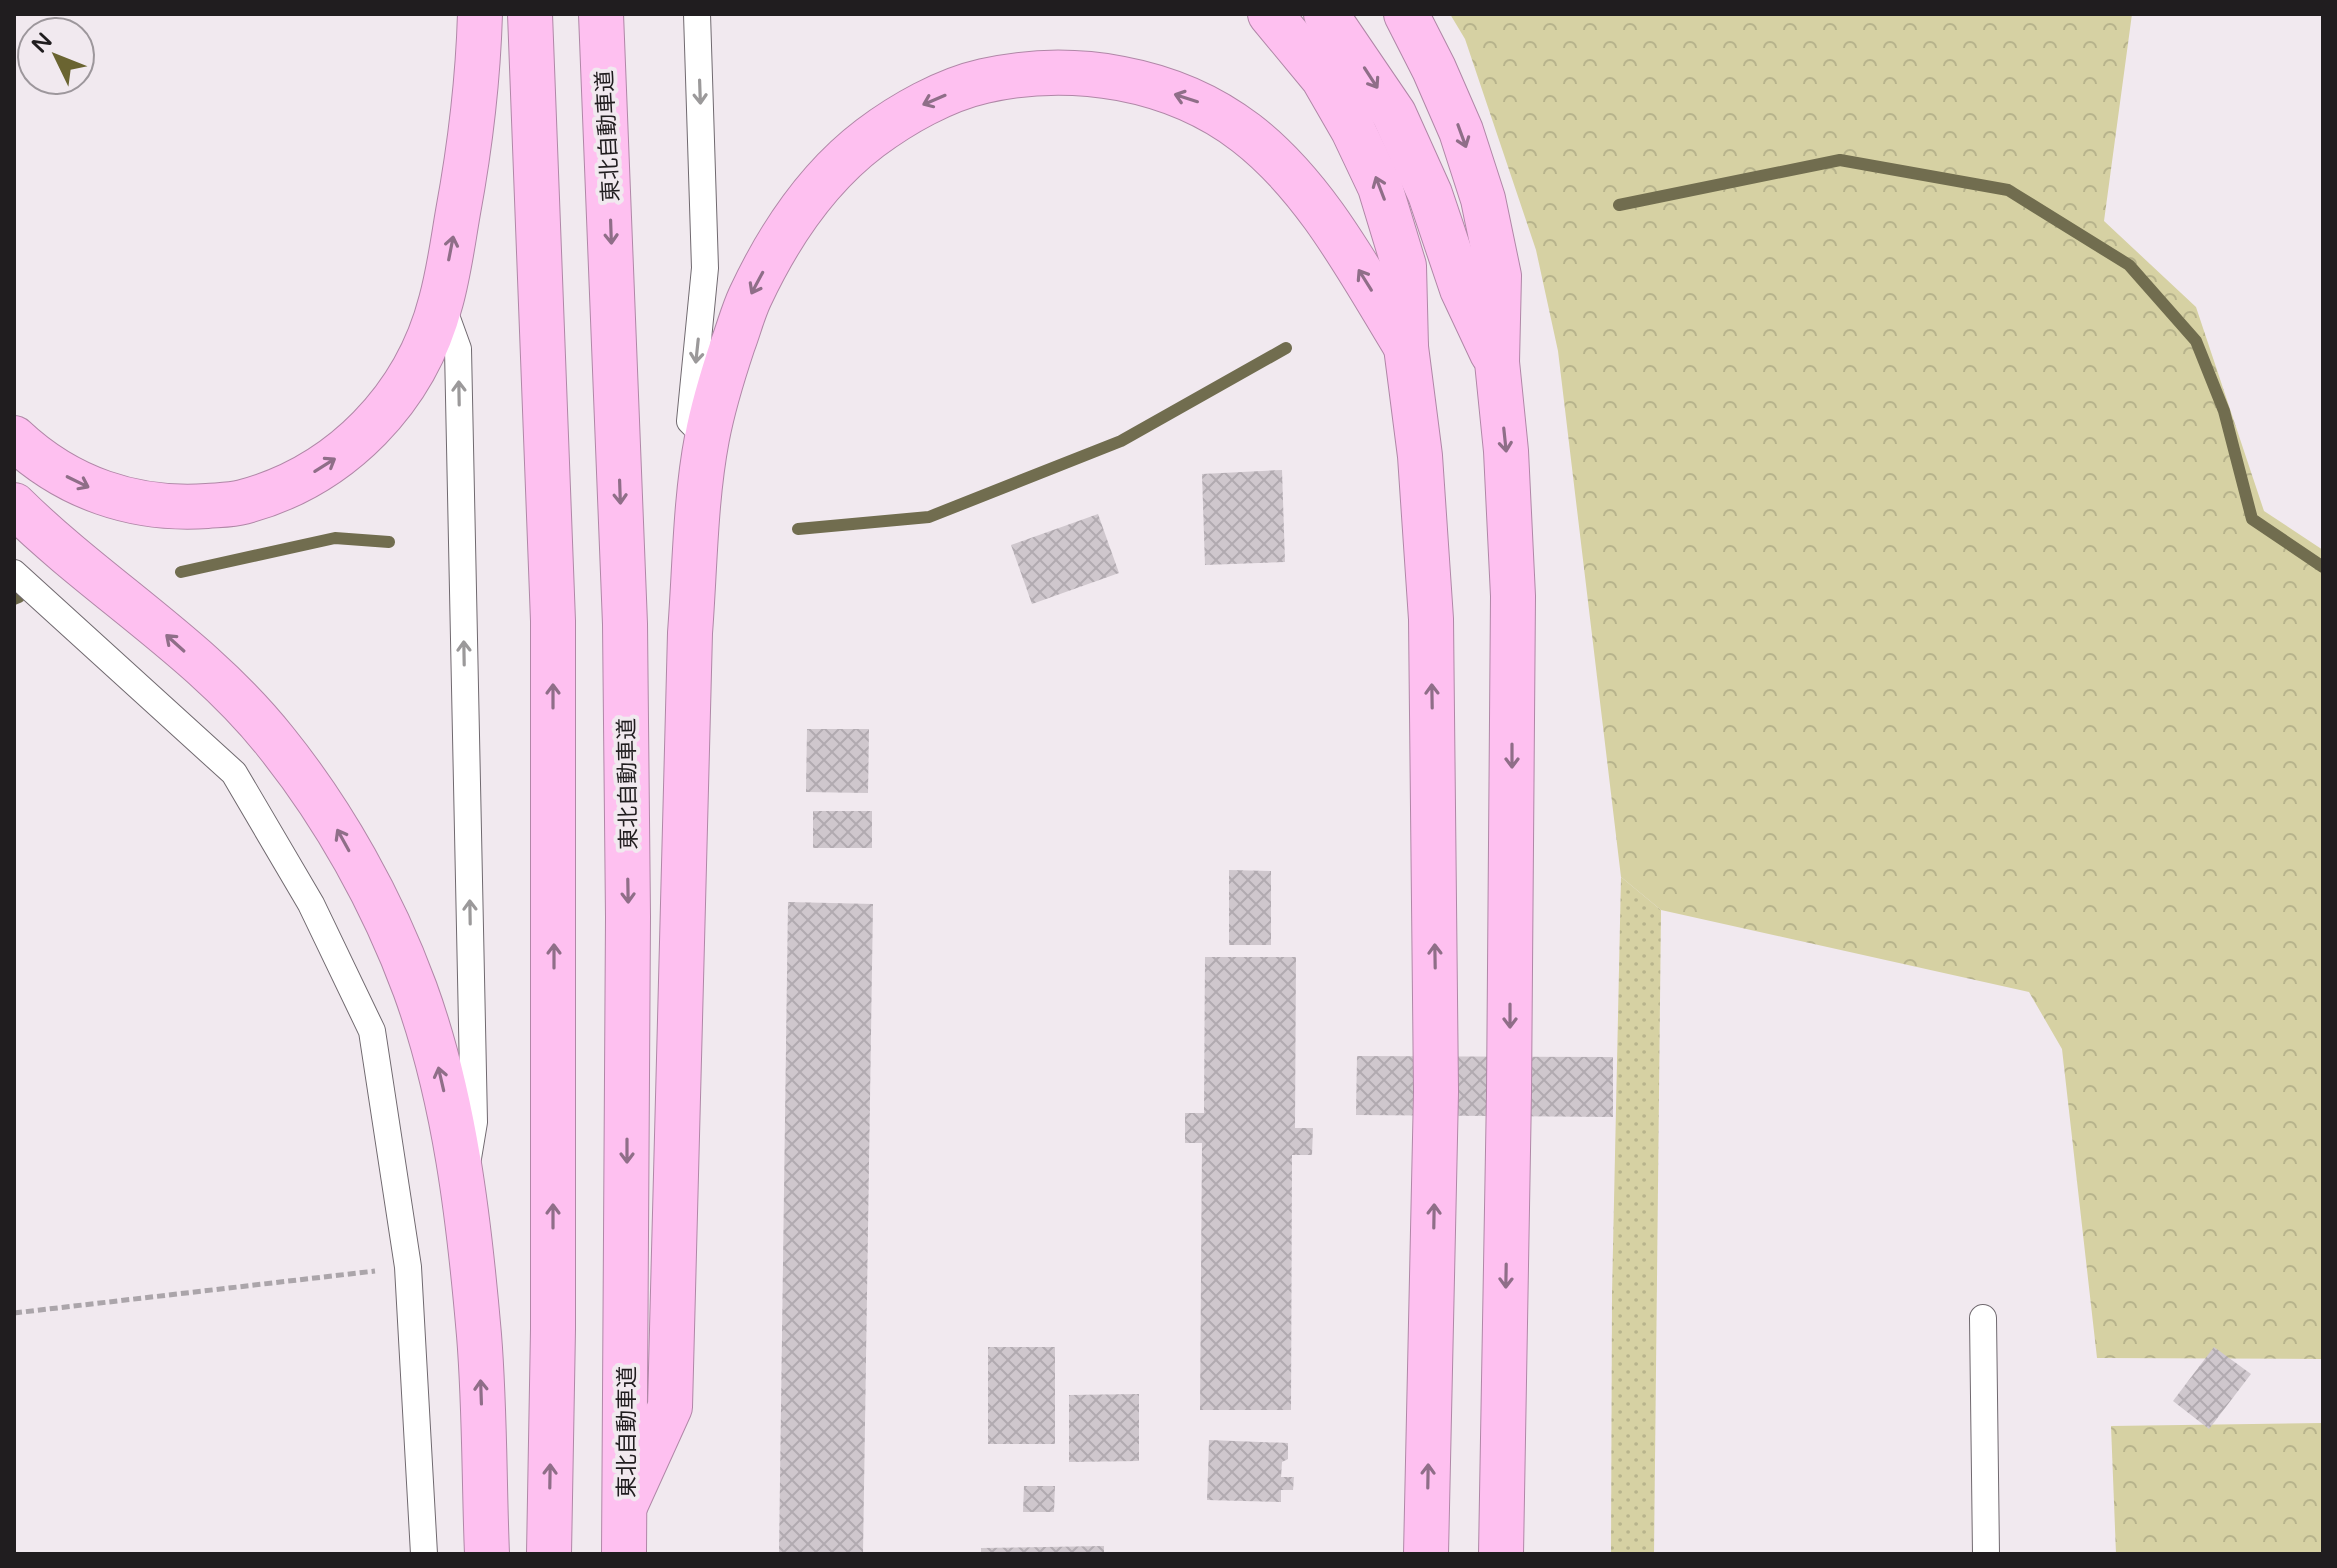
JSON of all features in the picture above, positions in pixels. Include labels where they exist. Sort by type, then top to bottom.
[{"type":"highway","points":[[14,438],[39,461],[82,486],[133,501],[186,507],[241,503],[295,484],[349,450],[391,406],[420,357],[441,302],[465,172],[479,57],[480,14]]},
{"type":"highway","points":[[530,14],[553,621],[553,1313],[549,1554]]},
{"type":"highway","name":"東北自動車道","points":[[601,14],[625,624],[628,917],[624,1554]]},
{"type":"highway","points":[[1270,14],[1323,78],[1353,130],[1380,187],[1404,266],[1406,347],[1420,456],[1431,619],[1436,1092],[1426,1554]]},
{"type":"highway","points":[[1326,14],[1394,114],[1430,194],[1462,289],[1497,362]]},
{"type":"highway","points":[[1406,14],[1461,131],[1483,199],[1499,276],[1497,362],[1506,451],[1513,596],[1501,1554]]},
{"type":"highway","points":[[626,1504],[670,1407],[690,633],[698,510],[707,439],[724,370],[748,300],[782,235],[820,185],[869,138],[927,103],[983,81],[1047,73],[1104,74],[1201,103],[1245,132],[1292,173],[1363,276],[1406,347]]},
{"type":"highway","points":[[14,505],[212,676],[274,739],[329,815],[371,890],[415,989],[440,1074],[463,1185],[479,1337],[487,1554]]},
{"type":"lane","points":[[697,14],[705,268],[690,421],[707,439]]},
{"type":"lane","points":[[441,302],[458,349],[459,381],[474,1122],[463,1185]]},
{"type":"lane","points":[[14,573],[234,773],[311,904],[372,1031],[408,1267],[424,1554]]},
{"type":"lane","points":[[1983,1318],[1986,1554]]},
{"type":"path","points":[[14,1313],[408,1267]]},
{"type":"green space","points":[[1450,14],[2132,14],[2104,221],[2196,307],[2264,511],[2323,550],[2323,1359],[2097,1358],[2062,1049],[2029,992],[1661,910],[1621,877],[1558,351],[1536,250],[1465,39]]},
{"type":"green space","points":[[1621,877],[1661,910],[1654,1554],[1611,1554],[1612,1294]]},
{"type":"green space","points":[[2323,1423],[2323,1554],[2116,1554],[2111,1426]]},
{"type":"building","points":[[1282,470],[1285,562],[1205,565],[1202,474]]},
{"type":"building","points":[[1098,514],[1119,573],[1032,604],[1011,545]]},
{"type":"building","points":[[807,729],[869,729],[868,793],[806,792]]},
{"type":"building","points":[[813,811],[872,811],[872,848],[813,848]]},
{"type":"building","points":[[1229,870],[1271,871],[1271,945],[1229,945]]},
{"type":"building","points":[[788,902],[873,904],[863,1554],[779,1554]]},
{"type":"building","points":[[1205,957],[1296,957],[1295,1128],[1313,1128],[1312,1155],[1292,1155],[1291,1410],[1200,1410],[1202,1143],[1185,1143],[1185,1113],[1204,1113]]},
{"type":"building","points":[[1357,1056],[1613,1057],[1613,1117],[1356,1115]]},
{"type":"building","points":[[988,1347],[1055,1347],[1055,1444],[988,1444]]},
{"type":"building","points":[[2214,1347],[2251,1374],[2209,1429],[2173,1401]]},
{"type":"building","points":[[1139,1394],[1139,1461],[1069,1462],[1069,1395]]},
{"type":"building","points":[[1209,1440],[1288,1443],[1288,1459],[1282,1462],[1281,1477],[1294,1477],[1293,1490],[1281,1490],[1281,1502],[1207,1500]]},
{"type":"building","points":[[1024,1486],[1055,1486],[1054,1512],[1023,1512]]},
{"type":"building","points":[[1104,1546],[1104,1554],[981,1554],[981,1548]]},
{"type":"waterway","points":[[1619,205],[1840,160],[2008,190],[2129,265],[2196,341],[2224,411],[2252,519],[2323,567]]},
{"type":"waterway","points":[[798,529],[929,517],[1121,441],[1286,348]]},
{"type":"waterway","points":[[181,572],[335,538],[389,542]]},
{"type":"waterway","points":[[14,599],[19,597]]}]
